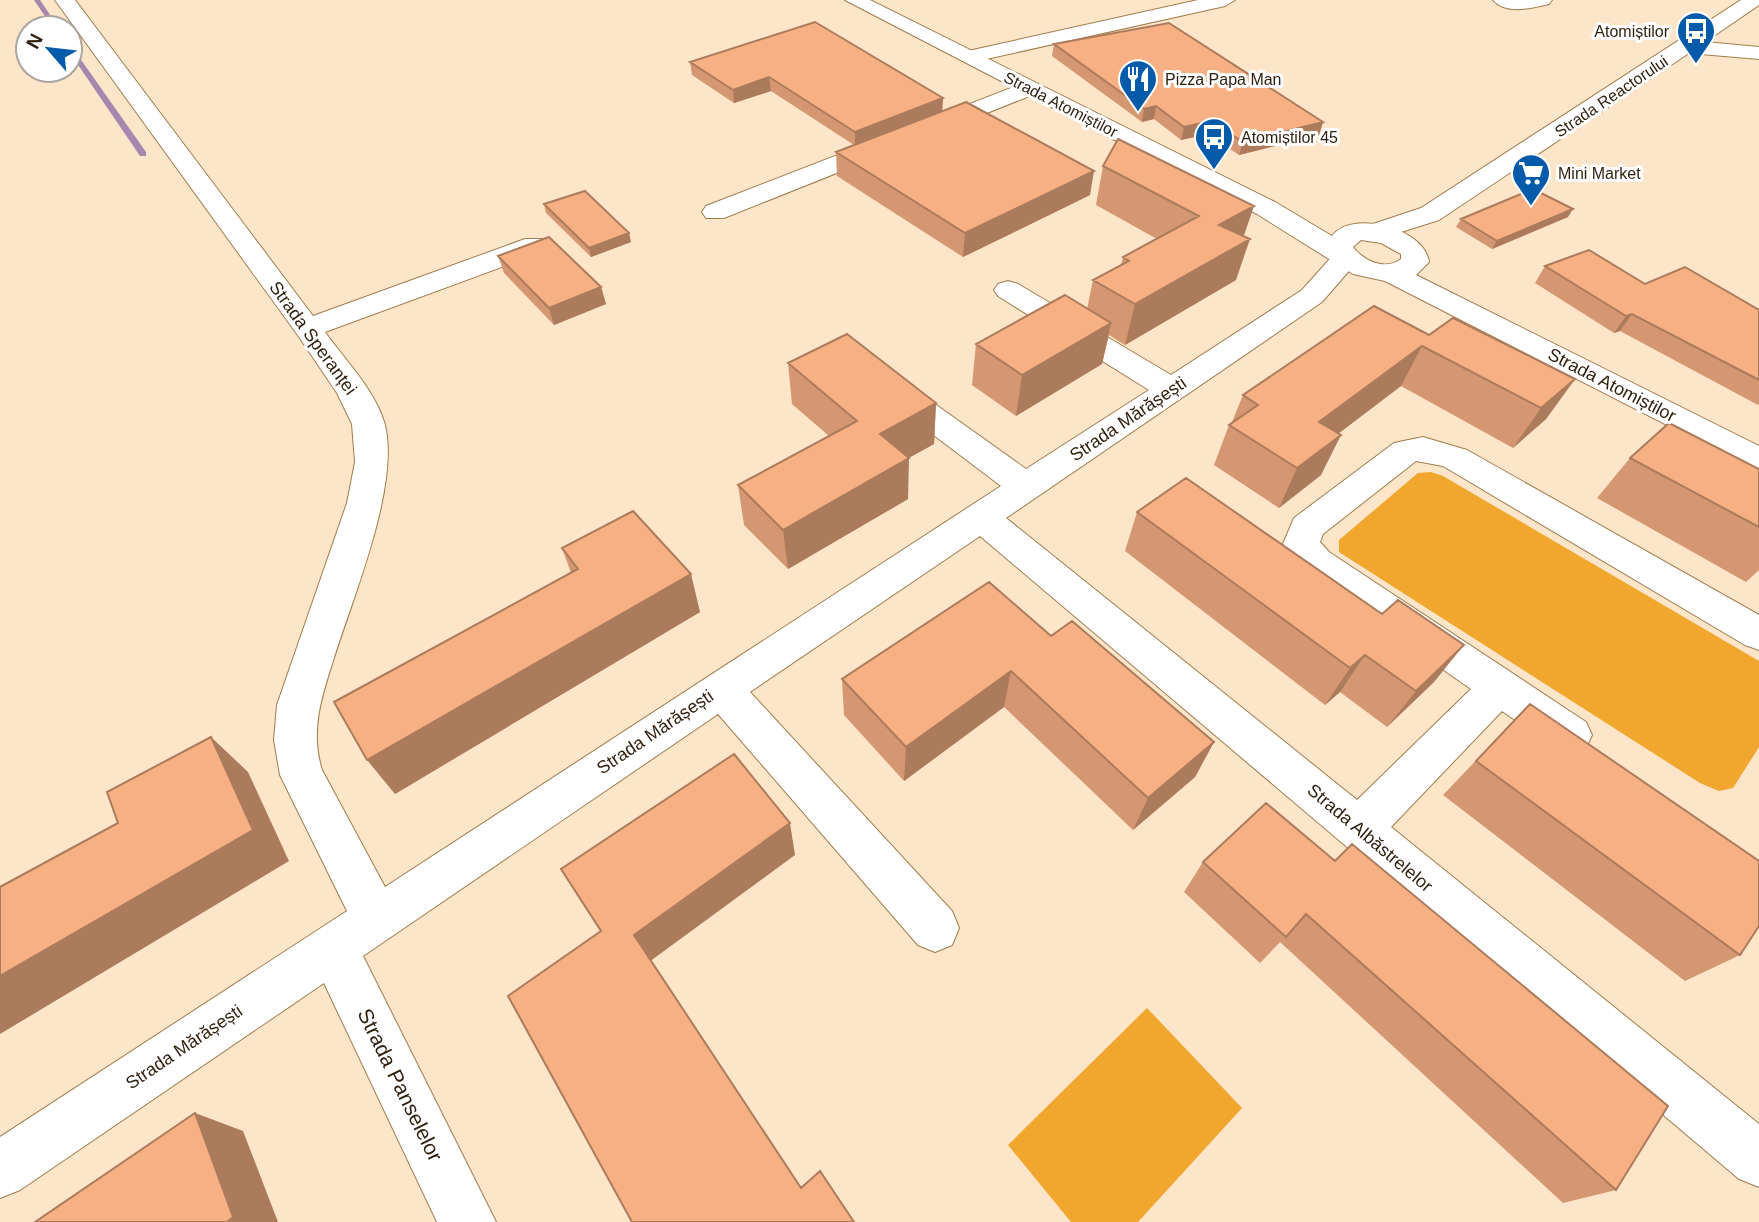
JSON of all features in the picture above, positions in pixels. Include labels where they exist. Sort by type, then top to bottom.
[{"type":"street","name":"Strada Speranței","points":[[65,0],[307,328],[360,407],[368,424],[372,462],[355,537],[298,705],[294,733],[296,758],[376,919]]},
{"type":"street","name":"Strada Atomiștilor","points":[[855,0],[1266,208],[1365,269],[1399,263],[1465,310],[1759,460]]},
{"type":"street","points":[[968,57],[1225,0]]},
{"type":"street","points":[[1503,0],[1516,4],[1542,0]]},
{"type":"street","name":"Strada Reactorului","points":[[1344,256],[1339,247],[1345,237],[1372,232],[1430,214],[1754,0]]},
{"type":"street","name":"Strada Reactorului","points":[[1685,46],[1759,53]]},
{"type":"street","points":[[715,212],[1029,88]]},
{"type":"street","name":"Strada Atomiștilor","points":[[1266,208],[1395,237],[1399,263]]},
{"type":"street","name":"Strada Reactorului","points":[[1399,263],[1430,214]]},
{"type":"street","points":[[307,328],[535,245]]},
{"type":"street","name":"Strada Mărășești","points":[[1312,296],[1344,256]]},
{"type":"street","name":"Strada Mărășești","points":[[0,1170],[1312,296],[1399,263]]},
{"type":"street","points":[[1008,290],[1172,390]]},
{"type":"street","points":[[866,369],[1027,487]]},
{"type":"street","points":[[1603,757],[1316,562],[1301,544],[1307,527],[1406,452],[1423,448],[1455,458],[1759,634]]},
{"type":"street","name":"Strada Albăstrelelor","points":[[981,517],[1759,1159]]},
{"type":"street","points":[[1359,829],[1499,687]]},
{"type":"street","points":[[720,688],[935,928]]},
{"type":"street","name":"Strada Panselelor","points":[[333,948],[467,1222]]},
{"type":"shaded area","points":[[1431,472],[1443,476],[1759,661],[1759,747],[1733,788],[1719,791],[1700,783],[1339,552],[1339,540],[1418,473]]},
{"type":"shaded area","points":[[1147,1008],[1242,1108],[1138,1222],[1071,1222],[1008,1145]]},
{"type":"building","points":[[815,22],[943,98],[855,132],[769,77],[733,90],[690,62]]},
{"type":"building","points":[[1169,23],[1323,122],[1243,142],[1211,121],[1184,127],[1156,106],[1144,109],[1054,44]]},
{"type":"building","points":[[966,102],[1094,171],[965,233],[836,152]]},
{"type":"building","points":[[1118,139],[1254,206],[1219,225],[1250,239],[1135,304],[1093,280],[1129,261],[1123,257],[1199,216],[1103,166]]},
{"type":"building","points":[[1533,189],[1573,209],[1497,241],[1461,219]]},
{"type":"building","points":[[585,191],[629,233],[589,248],[544,204]]},
{"type":"building","points":[[549,237],[601,287],[549,308],[498,256]]},
{"type":"building","points":[[1589,250],[1645,284],[1685,267],[1759,310],[1759,380],[1632,314],[1626,316],[1545,266]]},
{"type":"building","points":[[1065,295],[1111,323],[1022,375],[976,344]]},
{"type":"building","points":[[1374,306],[1429,335],[1453,318],[1575,379],[1541,408],[1422,346],[1319,422],[1341,435],[1297,468],[1229,425],[1258,405],[1243,395]]},
{"type":"building","points":[[847,334],[936,403],[880,434],[909,458],[783,530],[738,485],[857,421],[788,363]]},
{"type":"building","points":[[1669,423],[1759,469],[1759,527],[1630,458]]},
{"type":"building","points":[[1186,478],[1382,614],[1398,600],[1464,645],[1416,691],[1365,655],[1350,668],[1137,512]]},
{"type":"building","points":[[633,511],[691,574],[367,760],[334,702],[578,569],[562,548]]},
{"type":"building","points":[[989,582],[1051,636],[1072,621],[1214,742],[1148,798],[1011,671],[906,747],[842,679]]},
{"type":"building","points":[[1530,704],[1759,861],[1759,926],[1740,955],[1476,761]]},
{"type":"building","points":[[211,737],[253,830],[0,976],[0,887],[118,823],[107,792]]},
{"type":"building","points":[[734,754],[790,823],[634,935],[801,1188],[820,1171],[854,1222],[632,1222],[508,996],[601,931],[561,869]]},
{"type":"building","points":[[1266,803],[1335,861],[1352,844],[1668,1106],[1616,1190],[1306,914],[1286,937],[1203,862]]},
{"type":"building","points":[[195,1113],[233,1217],[227,1222],[35,1222]]},
{"type":"waterway","points":[[37,0],[46,14]]},
{"type":"waterway","points":[[84,68],[143,154]]},
{"type":"place","name":"Atomiștilor","points":[[1696,65]]},
{"type":"place","name":"Pizza Papa Man","points":[[1138,113]]},
{"type":"place","name":"Atomiștilor 45","points":[[1214,171]]},
{"type":"place","name":"Mini Market","points":[[1531,207]]}]
